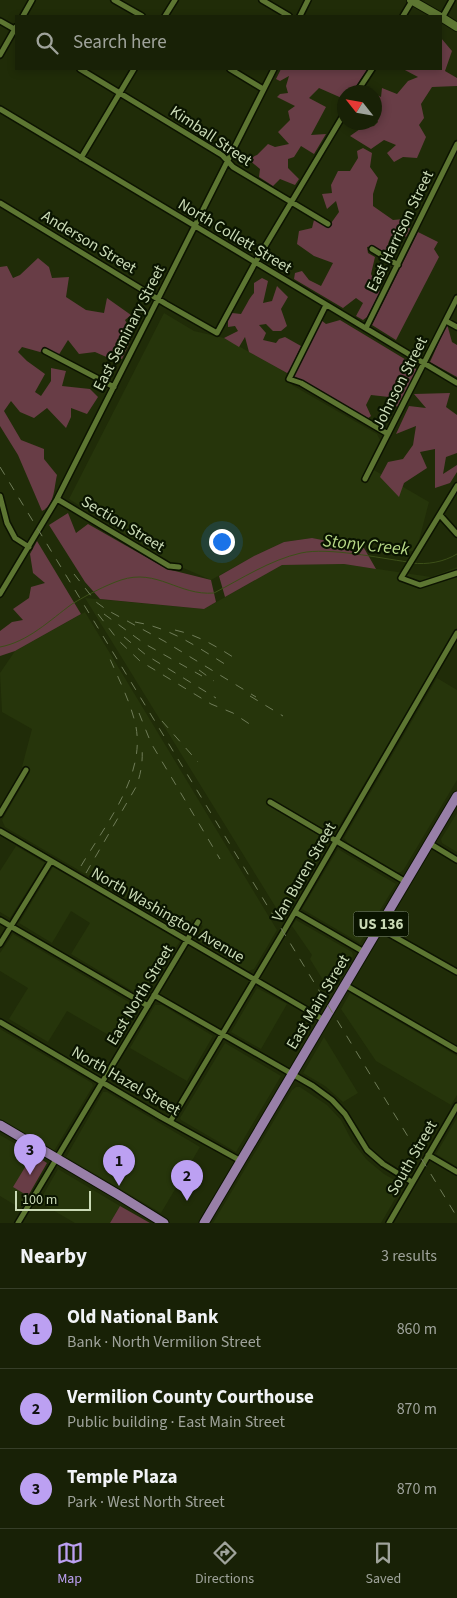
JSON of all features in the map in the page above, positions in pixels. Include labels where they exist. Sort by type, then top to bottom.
[{"type":"main road","name":"East Main Street","points":[[204,1223],[457,796]]},
{"type":"main road","points":[[0,1125],[164,1223]]},
{"type":"street","points":[[24,15],[32,0]]},
{"type":"street","points":[[114,0],[140,15]]},
{"type":"street","points":[[166,15],[175,0]]},
{"type":"street","points":[[262,0],[287,15]]},
{"type":"street","points":[[300,15],[308,0]]},
{"type":"street","points":[[442,15],[452,0]]},
{"type":"street","points":[[404,15],[411,1],[437,15]]},
{"type":"street","points":[[442,18],[457,27]]},
{"type":"street","points":[[0,21],[15,28]]},
{"type":"street","points":[[0,54],[15,31]]},
{"type":"street","name":"Kimball Street","points":[[82,70],[222,155],[233,167],[328,224]]},
{"type":"street","points":[[81,158],[133,70]]},
{"type":"street","points":[[232,70],[264,89]]},
{"type":"street","name":"East Seminary Street","points":[[0,594],[57,499],[274,70]]},
{"type":"street","points":[[362,85],[371,70]]},
{"type":"street","name":"North Collett Street","points":[[0,110],[457,383]]},
{"type":"street","points":[[255,262],[337,126]]},
{"type":"street","name":"East Harrison Street","points":[[366,328],[457,144]]},
{"type":"street","name":"Anderson Street","points":[[0,203],[217,333],[255,262]]},
{"type":"street","points":[[372,249],[398,265]]},
{"type":"street","name":"Johnson Street","points":[[365,479],[457,298]]},
{"type":"street","points":[[326,305],[289,379],[301,383],[388,434]]},
{"type":"street","points":[[446,320],[457,327]]},
{"type":"street","points":[[44,351],[114,388]]},
{"type":"street","points":[[457,486],[401,578],[420,585],[428,584],[457,573]]},
{"type":"street","points":[[0,496],[7,523],[15,538],[29,547]]},
{"type":"street","name":"Section Street","points":[[57,499],[169,566],[179,567]]},
{"type":"street","points":[[440,515],[457,534]]},
{"type":"street","name":"Van Buren Street","points":[[170,1122],[337,841],[457,633]]},
{"type":"street","points":[[0,814],[26,770]]},
{"type":"street","points":[[270,802],[406,882]]},
{"type":"street","name":"North Washington Avenue","points":[[0,831],[254,981],[324,1020]]},
{"type":"street","points":[[429,843],[457,860]]},
{"type":"street","points":[[0,944],[51,861]]},
{"type":"street","points":[[295,912],[364,952]]},
{"type":"street","points":[[0,920],[148,1006]]},
{"type":"street","name":"East North Street","points":[[18,1223],[198,922]]},
{"type":"street","points":[[379,928],[455,971],[457,964]]},
{"type":"street","points":[[345,985],[457,1050]]},
{"type":"street","points":[[154,995],[314,1086],[332,1100],[345,1114],[366,1150],[383,1164],[412,1182]]},
{"type":"street","name":"North Hazel Street","points":[[0,1022],[170,1122],[241,1161]]},
{"type":"street","name":"South Street","points":[[389,1223],[457,1106]]},
{"type":"street","points":[[428,1155],[457,1172]]},
{"type":"shaded area","points":[[442,39],[452,51],[445,71],[457,78],[457,86],[432,87],[421,104],[424,118],[419,125],[426,137],[417,158],[403,157],[394,162],[387,153],[396,145],[384,140],[371,149],[350,136],[359,130],[382,130],[382,88],[397,94],[408,81],[418,77],[405,70],[442,70]]},
{"type":"shaded area","points":[[280,70],[367,70],[357,85],[337,85],[337,96],[319,88],[309,98],[326,107],[311,135],[326,134],[314,154],[301,146],[294,157],[288,159],[288,168],[299,179],[295,185],[280,179],[273,186],[259,177],[260,169],[248,159],[257,155],[268,144],[275,147],[289,144],[278,132],[290,120],[288,111],[295,106],[277,97],[280,94],[288,93],[286,86],[289,76],[280,81],[276,79]]},
{"type":"shaded area","points":[[363,148],[372,153],[370,167],[378,178],[373,194],[373,206],[393,220],[404,219],[410,229],[406,237],[391,236],[388,244],[391,249],[384,253],[372,246],[367,247],[368,253],[375,257],[371,274],[380,292],[367,317],[363,320],[356,316],[363,303],[356,298],[343,308],[294,279],[295,273],[302,271],[309,280],[321,286],[333,263],[314,256],[297,244],[299,231],[312,228],[314,220],[329,226],[339,212],[336,201],[327,209],[322,194],[332,193],[331,185],[338,171],[350,171],[358,158],[357,151]]},
{"type":"shaded area","points":[[418,232],[438,242],[434,249],[439,257],[396,340],[372,325]]},
{"type":"shaded area","points":[[38,258],[49,267],[52,278],[69,277],[66,297],[86,310],[104,313],[107,298],[131,315],[125,320],[133,335],[122,359],[111,359],[95,352],[79,354],[68,340],[58,356],[46,350],[40,352],[22,347],[18,352],[45,374],[35,392],[41,396],[51,381],[51,368],[66,371],[62,386],[90,389],[98,397],[87,414],[71,408],[71,417],[66,428],[47,408],[34,418],[20,412],[11,401],[4,411],[21,440],[44,449],[44,459],[57,475],[52,500],[42,511],[18,455],[0,426],[0,267],[7,266],[13,278],[20,275]]},
{"type":"shaded area","points":[[262,278],[268,281],[263,303],[272,301],[277,286],[288,297],[281,309],[287,326],[281,331],[273,331],[266,324],[259,325],[266,333],[263,340],[276,343],[279,339],[285,337],[301,346],[290,371],[287,373],[249,352],[245,337],[239,347],[224,338],[238,331],[235,326],[228,327],[228,318],[232,313],[241,314],[254,293],[254,283]]},
{"type":"shaded area","points":[[164,313],[194,331],[224,338],[287,373],[292,385],[377,434],[380,440],[367,466],[429,502],[416,552],[349,539],[344,544],[312,538],[284,542],[211,580],[172,563],[69,499]]},
{"type":"shaded area","points":[[321,320],[326,324],[340,320],[413,364],[417,371],[397,407],[389,397],[371,395],[366,405],[371,416],[367,419],[294,376]]},
{"type":"shaded area","points":[[447,324],[452,342],[457,345],[457,377],[430,362]]},
{"type":"shaded area","points":[[450,393],[446,407],[457,415],[457,453],[446,457],[443,474],[457,465],[457,472],[450,483],[435,488],[435,449],[420,452],[427,468],[404,483],[399,497],[380,477],[388,462],[403,459],[413,445],[416,426],[396,434],[409,406],[426,408],[414,394]]},
{"type":"shaded area","points":[[68,513],[76,533],[88,524],[167,569],[211,580],[216,602],[204,609],[100,599],[85,582],[49,525]]},
{"type":"shaded area","points":[[312,538],[364,548],[376,569],[344,564],[282,565],[225,597],[219,576],[284,542]]},
{"type":"shaded area","points":[[37,541],[81,614],[15,651],[0,656],[0,631],[12,622],[23,620],[13,609],[29,598],[31,587],[45,583],[33,573],[30,554]]},
{"type":"shaded area","points":[[344,564],[431,577],[457,567],[457,629],[283,919],[85,598],[204,609],[282,565]]},
{"type":"shaded area","points":[[85,612],[277,930],[254,969],[248,971],[196,939],[203,926],[192,919],[184,932],[5,827],[2,820],[30,772],[22,767],[32,729],[2,712],[0,673],[15,651]]},
{"type":"shaded area","points":[[437,678],[457,690],[457,780],[404,869],[401,872],[397,872],[348,843],[344,838]]},
{"type":"shaded area","points":[[457,813],[457,852],[442,843],[441,839]]},
{"type":"shaded area","points":[[16,846],[45,863],[10,918],[0,912],[0,871]]},
{"type":"shaded area","points":[[338,849],[396,884],[360,943],[302,909]]},
{"type":"shaded area","points":[[53,867],[180,941],[146,995],[141,996],[71,954],[90,923],[71,911],[52,943],[19,923]]},
{"type":"shaded area","points":[[296,920],[352,952],[353,956],[331,993],[310,959],[312,955],[292,926]]},
{"type":"shaded area","points":[[13,934],[139,1008],[119,1041],[67,1011],[48,1042],[9,1019],[28,988],[0,971],[0,953]]},
{"type":"shaded area","points":[[257,988],[287,1004],[261,1049],[231,1032]]},
{"type":"shaded area","points":[[350,993],[457,1056],[457,1095],[451,1105],[376,1061],[341,1009]]},
{"type":"shaded area","points":[[155,1005],[162,1005],[213,1036],[187,1081],[130,1048]]},
{"type":"shaded area","points":[[0,1029],[92,1083],[93,1086],[54,1151],[0,1119]]},
{"type":"shaded area","points":[[324,1037],[358,1093],[343,1102],[325,1086],[303,1073]]},
{"type":"shaded area","points":[[225,1043],[281,1076],[236,1152],[180,1118]]},
{"type":"shaded area","points":[[300,1087],[327,1105],[341,1120],[352,1141],[367,1160],[384,1174],[400,1183],[402,1187],[381,1223],[213,1223],[292,1090]]},
{"type":"shaded area","points":[[103,1092],[107,1092],[200,1147],[161,1213],[66,1157]]},
{"type":"shaded area","points":[[457,1118],[457,1167],[436,1154]]},
{"type":"shaded area","points":[[0,1135],[33,1154],[14,1187],[28,1196],[20,1208],[0,1196]]},
{"type":"shaded area","points":[[33,1154],[47,1163],[28,1196],[13,1187]]},
{"type":"shaded area","points":[[58,1169],[120,1206],[110,1223],[75,1223],[39,1202]]},
{"type":"shaded area","points":[[120,1206],[150,1223],[110,1223]]},
{"type":"waterway","name":"Stony Creek","points":[[0,647],[29,635],[89,594],[115,582],[134,577],[146,577],[190,591],[214,593],[267,565],[301,553],[339,552],[408,562]]},
{"type":"waterway","name":"Stony Creek","points":[[412,563],[424,564],[435,562],[457,554]]},
{"type":"railway","points":[[0,467],[457,1217]]},
{"type":"railway","points":[[74,574],[96,602],[107,610],[164,641],[256,697]]},
{"type":"railway","points":[[98,614],[118,640],[140,661],[211,704],[233,713],[251,725]]},
{"type":"railway","points":[[104,614],[145,644],[202,676]]},
{"type":"railway","points":[[135,622],[172,634],[228,666]]},
{"type":"railway","points":[[175,630],[205,641],[233,657]]},
{"type":"railway","points":[[124,637],[146,655],[216,698]]},
{"type":"railway","points":[[81,866],[121,800],[135,764],[137,746],[136,727],[131,708],[107,652]]},
{"type":"railway","points":[[199,670],[214,681]]},
{"type":"railway","points":[[250,696],[283,716]]},
{"type":"railway","points":[[139,713],[151,743],[220,859]]},
{"type":"railway","points":[[162,721],[198,762]]},
{"type":"railway","points":[[86,873],[136,787],[141,768],[142,748]]},
{"type":"place","name":"Temple Plaza","points":[[30,1175]]},
{"type":"place","name":"Old National Bank","points":[[119,1186]]},
{"type":"place","name":"Vermilion County Courthouse","points":[[187,1201]]}]
